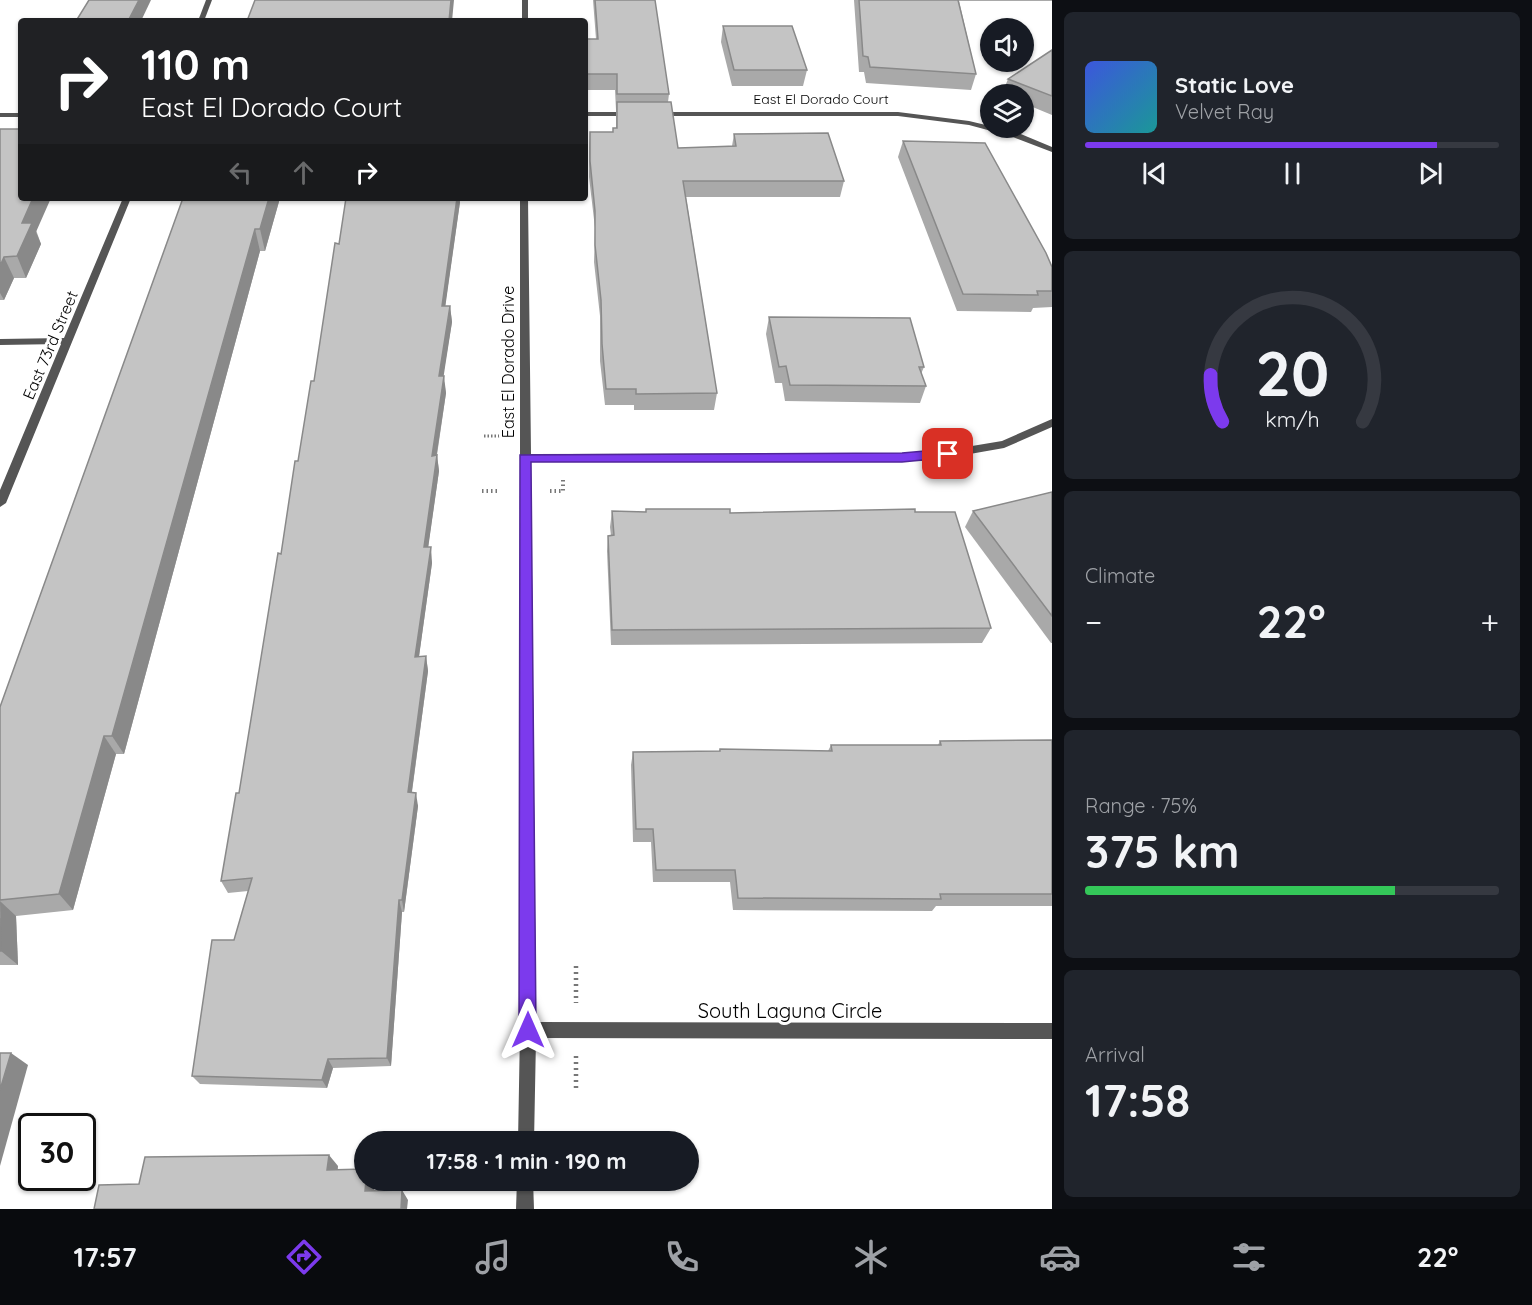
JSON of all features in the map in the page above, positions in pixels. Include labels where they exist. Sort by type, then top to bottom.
[{"type":"street","points":[[202,18],[209,0]]},
{"type":"street","points":[[525,0],[525,18]]},
{"type":"street","name":"East El Dorado Court","points":[[588,114],[898,114],[969,123],[1013,134],[1052,150]]},
{"type":"street","points":[[0,115],[18,115]]},
{"type":"street","name":"East 73rd Street","points":[[0,503],[126,201]]},
{"type":"street","name":"East El Dorado Drive","points":[[524,201],[528,1030],[526,1131]]},
{"type":"street","points":[[0,342],[67,341]]},
{"type":"street","points":[[524,458],[930,457],[1004,444],[1052,423]]},
{"type":"street","name":"South Laguna Circle","points":[[528,1030],[1052,1031]]},
{"type":"street","points":[[525,1191],[525,1209]]},
{"type":"building","points":[[89,0],[139,0],[130,18],[78,18]]},
{"type":"building","points":[[255,0],[451,0],[449,18],[248,18]]},
{"type":"building","points":[[595,0],[655,0],[669,94],[617,94],[617,74],[588,74],[588,39],[598,39]]},
{"type":"building","points":[[859,0],[958,0],[976,74],[870,67],[868,57],[863,56]]},
{"type":"building","points":[[723,26],[792,26],[807,70],[734,70]]},
{"type":"building","points":[[1052,50],[1052,96],[1034,89],[1034,84],[1021,84],[1008,79],[1019,72],[1034,72],[1034,62]]},
{"type":"building","points":[[617,102],[671,102],[678,148],[736,146],[734,134],[828,133],[844,181],[683,181],[717,393],[636,394],[636,389],[606,389],[595,245],[590,132],[613,132],[613,128],[617,128]]},
{"type":"building","points":[[0,129],[18,129],[18,201],[32,201],[22,223],[32,223],[17,256],[4,257],[0,266]]},
{"type":"building","points":[[903,141],[985,143],[1046,253],[1052,267],[1052,291],[1037,291],[1038,295],[963,294]]},
{"type":"building","points":[[182,201],[268,201],[260,229],[255,229],[112,736],[104,736],[59,894],[0,900],[0,707]]},
{"type":"building","points":[[346,201],[457,201],[442,306],[450,306],[439,376],[444,376],[432,456],[437,455],[424,547],[431,547],[415,657],[426,656],[408,792],[416,793],[402,900],[399,900],[387,1058],[328,1059],[322,1080],[192,1076],[212,940],[234,940],[252,878],[221,881],[236,793],[239,793],[295,461],[298,461],[311,381],[314,381],[335,243],[339,244]]},
{"type":"building","points":[[769,317],[910,318],[924,367],[919,367],[926,386],[790,385],[786,366],[779,367]]},
{"type":"building","points":[[1052,492],[1052,616],[973,511]]},
{"type":"building","points":[[646,509],[730,509],[730,513],[915,509],[915,512],[955,512],[991,628],[612,630],[608,536],[614,535],[612,511],[646,512]]},
{"type":"building","points":[[1052,740],[1052,894],[940,894],[941,899],[738,898],[735,870],[656,870],[653,829],[636,829],[633,752],[720,751],[720,749],[832,751],[831,745],[941,745],[940,741]]},
{"type":"building","points":[[0,1053],[11,1053],[0,1090]]},
{"type":"building","points":[[329,1155],[327,1170],[354,1169],[354,1191],[402,1191],[401,1209],[94,1209],[99,1185],[139,1184],[145,1157]]},
{"type":"route","points":[[528,1030],[524,458],[902,458],[948,454]]}]
